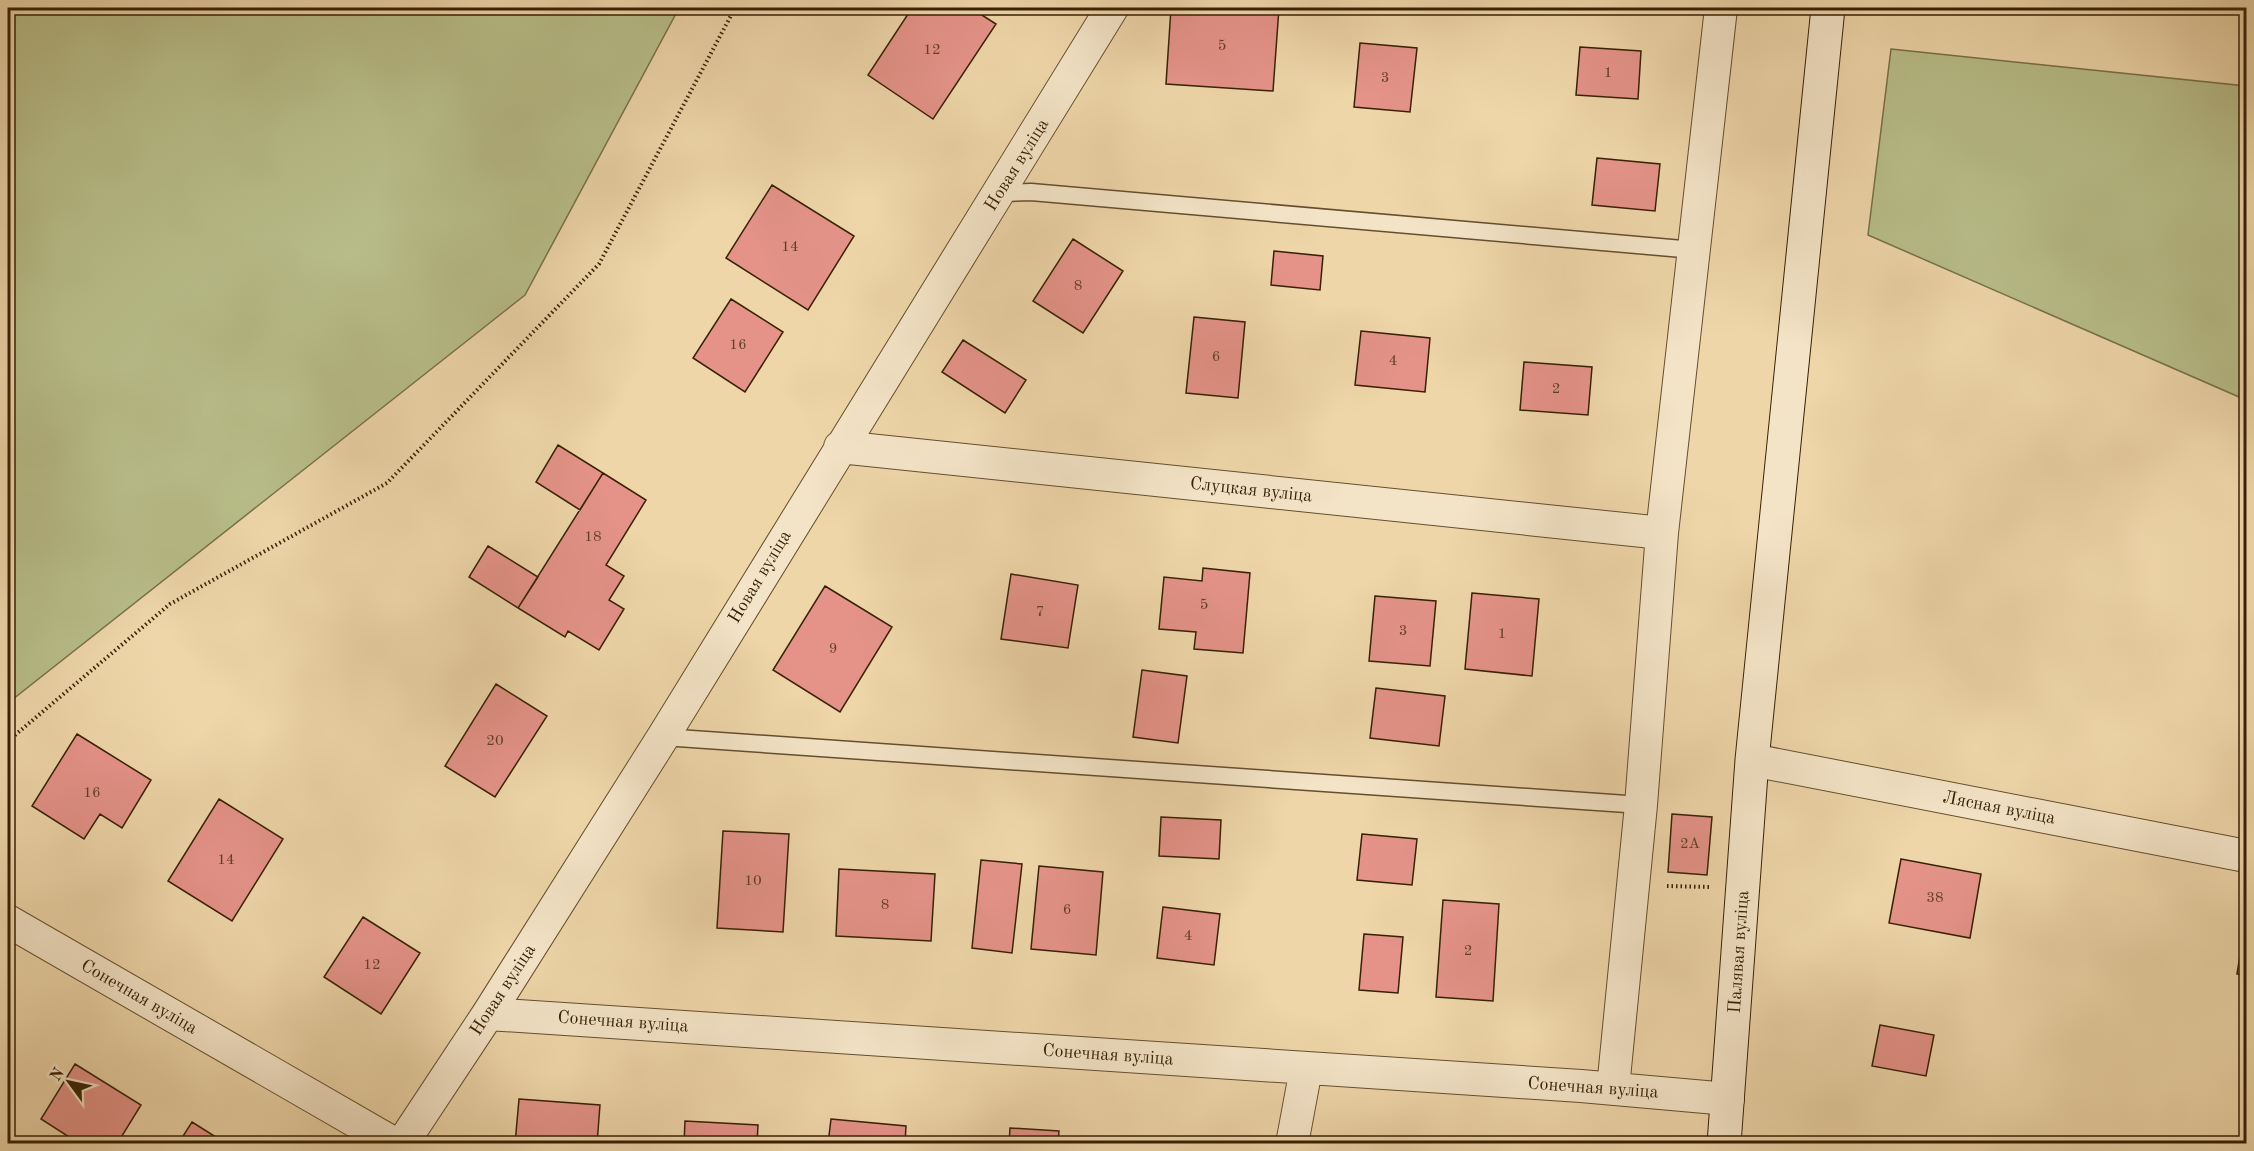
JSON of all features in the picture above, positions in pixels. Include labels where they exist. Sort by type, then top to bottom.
[{"type":"street","name":"Новая вуліца","points":[[402,1143],[488,1014],[663,737],[1112,8]]},
{"type":"street","points":[[1613,1088],[1641,805],[1662,533],[1721,8]]},
{"type":"street","name":"Палявая вуліца","points":[[1724,1143],[1752,760],[1828,8]]},
{"type":"street","name":"Слуцкая вуліца","points":[[840,447],[1662,533]]},
{"type":"street","name":"Лясная вуліца","points":[[1752,760],[2247,856]]},
{"type":"street","name":"Сонечная вуліца","points":[[8,921],[395,1143]]},
{"type":"street","name":"Сонечная вуліца","points":[[488,1014],[1613,1088],[1728,1099]]},
{"type":"street","points":[[1292,1143],[1306,1069]]},
{"type":"lane","points":[[999,193],[1030,192],[1694,250]]},
{"type":"lane","points":[[663,737],[1641,805]]},
{"type":"path","points":[[8,741],[170,604],[387,483],[599,264],[735,8]]},
{"type":"path","points":[[1665,885],[1720,888]]},
{"type":"green space","points":[[8,8],[679,8],[525,295],[8,703]]},
{"type":"green space","points":[[1891,49],[2246,86],[2246,400],[1868,235]]},
{"type":"building","points":[[912,8],[971,8],[996,24],[933,119],[868,75]]},
{"type":"building","points":[[1171,8],[1279,8],[1273,91],[1166,84]]},
{"type":"building","points":[[1360,43],[1417,48],[1410,112],[1354,107]]},
{"type":"building","points":[[1580,47],[1641,51],[1638,99],[1576,95]]},
{"type":"building","points":[[1597,158],[1660,164],[1655,211],[1592,205]]},
{"type":"building","points":[[772,185],[854,236],[808,310],[726,258]]},
{"type":"building","points":[[1073,239],[1123,271],[1083,333],[1033,301]]},
{"type":"building","points":[[1274,251],[1323,256],[1320,290],[1271,285]]},
{"type":"building","points":[[731,299],[783,332],[745,392],[693,358]]},
{"type":"building","points":[[1194,317],[1245,322],[1238,398],[1186,393]]},
{"type":"building","points":[[1361,331],[1430,338],[1425,392],[1355,385]]},
{"type":"building","points":[[963,340],[1026,380],[1005,413],[942,372]]},
{"type":"building","points":[[1524,362],[1592,367],[1588,415],[1520,410]]},
{"type":"building","points":[[558,445],[603,473],[580,510],[536,482]]},
{"type":"building","points":[[603,473],[646,500],[606,565],[624,576],[609,600],[624,609],[599,650],[568,631],[565,637],[518,608]]},
{"type":"building","points":[[488,546],[538,577],[518,608],[469,577]]},
{"type":"building","points":[[1203,568],[1250,573],[1243,653],[1194,649],[1196,632],[1159,629],[1164,577],[1202,581]]},
{"type":"building","points":[[1011,574],[1078,585],[1068,648],[1001,639]]},
{"type":"building","points":[[825,586],[892,627],[840,712],[773,670]]},
{"type":"building","points":[[1472,593],[1539,599],[1532,676],[1465,669]]},
{"type":"building","points":[[1375,596],[1436,601],[1430,666],[1369,661]]},
{"type":"building","points":[[1142,670],[1187,676],[1178,743],[1133,737]]},
{"type":"building","points":[[496,684],[547,716],[495,797],[445,766]]},
{"type":"building","points":[[1376,688],[1445,696],[1439,746],[1370,738]]},
{"type":"building","points":[[77,734],[151,780],[122,828],[100,814],[84,839],[32,806]]},
{"type":"building","points":[[219,799],[283,839],[232,921],[168,881]]},
{"type":"building","points":[[1672,814],[1712,817],[1707,875],[1668,872]]},
{"type":"building","points":[[1161,817],[1221,820],[1219,859],[1159,856]]},
{"type":"building","points":[[723,831],[789,834],[783,932],[717,928]]},
{"type":"building","points":[[1362,834],[1417,839],[1412,885],[1357,880]]},
{"type":"building","points":[[1901,859],[1981,874],[1970,938],[1889,923]]},
{"type":"building","points":[[981,860],[1022,864],[1012,953],[972,948]]},
{"type":"building","points":[[1039,866],[1103,872],[1096,955],[1031,949]]},
{"type":"building","points":[[839,869],[935,874],[931,941],[836,936]]},
{"type":"building","points":[[1443,900],[1499,904],[1493,1001],[1436,997]]},
{"type":"building","points":[[1163,907],[1220,914],[1214,965],[1157,958]]},
{"type":"building","points":[[363,917],[420,953],[381,1014],[324,977]]},
{"type":"building","points":[[2246,919],[2246,976],[2237,974]]},
{"type":"building","points":[[1364,934],[1403,937],[1398,993],[1359,990]]},
{"type":"building","points":[[1880,1025],[1934,1035],[1926,1076],[1872,1066]]},
{"type":"building","points":[[75,1064],[141,1105],[117,1144],[80,1144],[41,1119]]},
{"type":"building","points":[[519,1099],[600,1105],[597,1144],[515,1144]]},
{"type":"building","points":[[831,1119],[906,1126],[905,1144],[828,1144]]},
{"type":"building","points":[[685,1121],[758,1125],[757,1144],[684,1144]]},
{"type":"building","points":[[192,1122],[227,1144],[178,1144]]},
{"type":"building","points":[[1010,1128],[1059,1131],[1058,1144],[1009,1144]]}]
